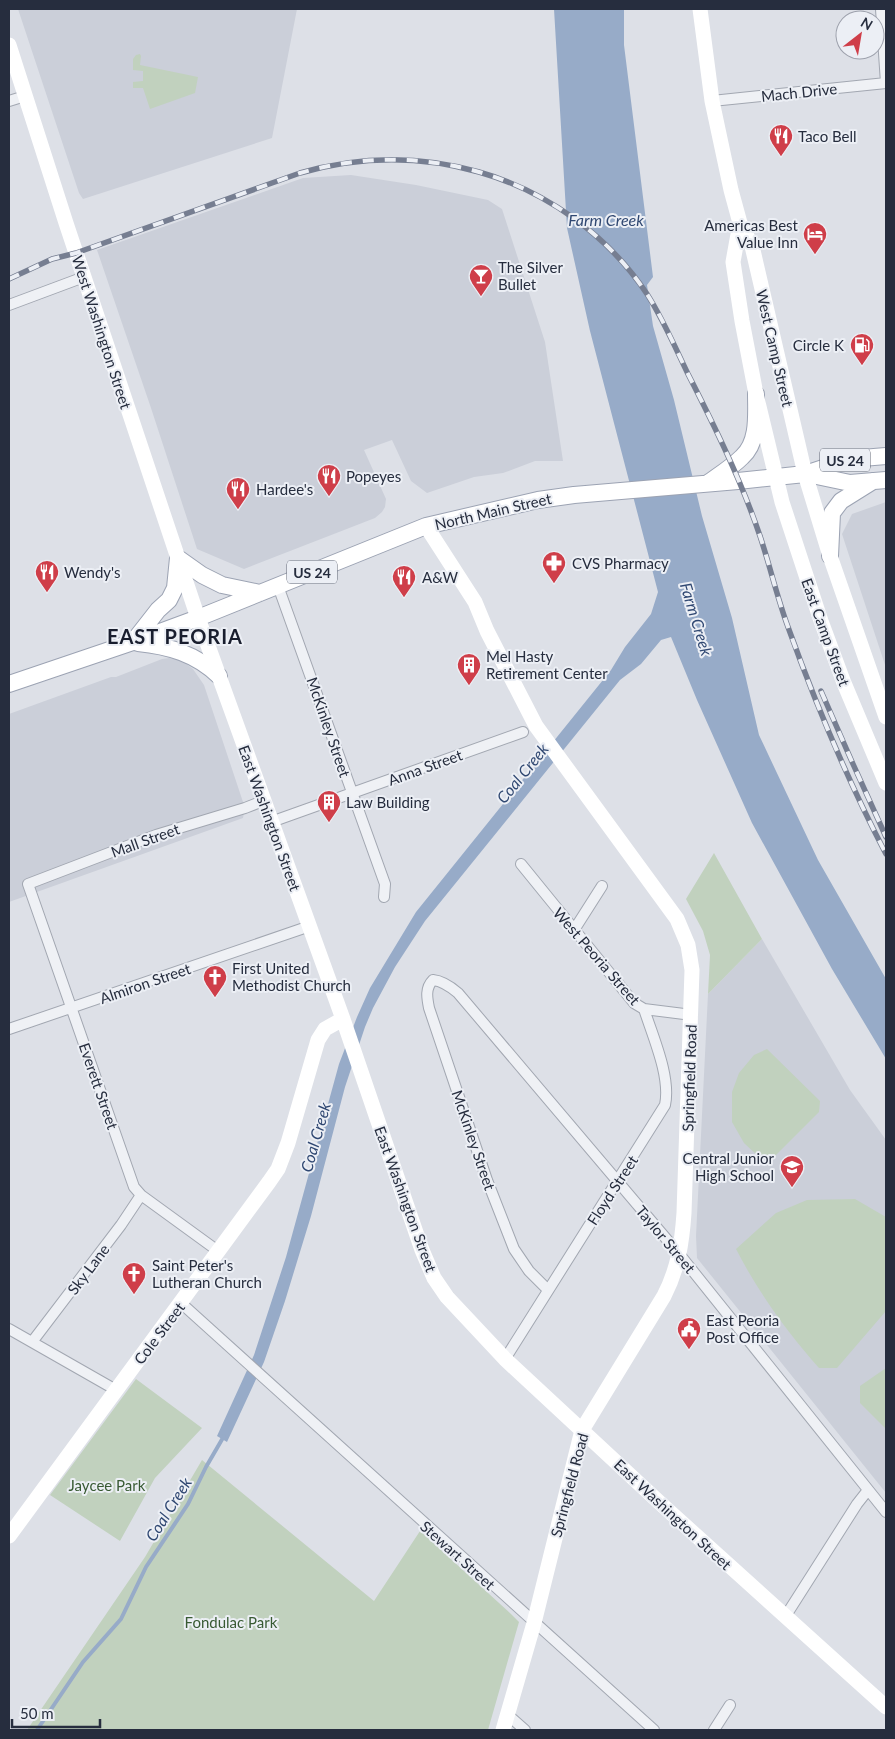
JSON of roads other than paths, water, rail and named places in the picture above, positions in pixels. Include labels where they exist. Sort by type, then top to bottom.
[{"type":"main road","name":"West Camp Street","points":[[700,9],[712,101],[731,190],[740,223],[752,246],[805,474]]},
{"type":"main road","name":"West Washington Street","points":[[9,44],[84,277],[198,618]]},
{"type":"main road","name":"West Camp Street","points":[[740,223],[733,262],[756,394],[777,477]]},
{"type":"main road","points":[[708,483],[744,456],[749,448],[755,427],[756,394]]},
{"type":"main road","name":"North Main Street","points":[[198,618],[426,526],[446,520],[538,500],[805,474],[850,459],[886,456]]},
{"type":"main road","name":"North Main Street","points":[[805,474],[850,483],[879,481]]},
{"type":"main road","name":"East Camp Street","points":[[805,474],[830,556],[886,718]]},
{"type":"main road","name":"East Camp Street","points":[[777,477],[782,502],[821,621],[844,683],[886,783]]},
{"type":"main road","points":[[830,556],[832,513],[841,501],[879,481]]},
{"type":"main road","name":"Springfield Road","points":[[426,526],[475,602],[520,696],[549,745],[662,897],[680,926],[688,945],[693,979],[684,1214],[680,1256],[675,1273],[664,1296],[582,1430],[534,1623],[503,1730]]},
{"type":"main road","points":[[133,642],[158,610],[169,600],[175,588],[178,558],[202,575],[222,585],[260,593]]},
{"type":"main road","name":"US 24","points":[[9,684],[198,618]]},
{"type":"main road","name":"East Washington Street","points":[[198,618],[343,1019],[422,1250],[433,1275],[447,1297],[505,1359],[785,1617],[886,1707]]},
{"type":"main road","points":[[133,642],[156,644],[186,653],[210,667],[218,676]]},
{"type":"main road","name":"Cole Street","points":[[9,1536],[278,1169],[288,1143],[318,1040],[325,1029],[343,1019]]},
{"type":"street","points":[[881,9],[886,83]]},
{"type":"street","name":"Mach Drive","points":[[712,101],[886,83]]},
{"type":"street","points":[[9,101],[25,96]]},
{"type":"street","points":[[9,305],[84,277]]},
{"type":"street","name":"McKinley Street","points":[[278,586],[385,884],[384,897]]},
{"type":"street","name":"Anna Street","points":[[271,822],[522,732]]},
{"type":"street","name":"Mall Street","points":[[28,884],[156,835],[263,801]]},
{"type":"street","name":"West Peoria Street","points":[[520,864],[634,1003],[644,1009],[692,1015]]},
{"type":"street","name":"Everett Street","points":[[28,884],[134,1187],[141,1195],[218,1251]]},
{"type":"street","points":[[574,930],[602,886]]},
{"type":"street","name":"Almiron Street","points":[[9,1029],[310,926]]},
{"type":"street","name":"McKinley Street","points":[[433,980],[428,987],[429,1008],[487,1180],[514,1249],[529,1271],[548,1290]]},
{"type":"street","name":"Taylor Street","points":[[433,980],[452,987],[458,993],[680,1256],[886,1512]]},
{"type":"street","name":"Floyd Street","points":[[505,1359],[660,1115],[667,1090],[644,1009]]},
{"type":"street","name":"Sky Lane","points":[[32,1342],[121,1225],[141,1195]]},
{"type":"street","name":"Stewart Street","points":[[181,1303],[654,1730]]},
{"type":"street","points":[[9,1328],[116,1390]]},
{"type":"street","points":[[785,1617],[856,1504],[868,1490]]},
{"type":"street","points":[[714,1730],[730,1705]]},
{"type":"street","points":[[508,1715],[525,1730]]},
{"type":"water","name":"Farm Creek","points":[[554,9],[624,9],[624,45],[653,277],[647,285],[653,326],[674,400],[702,516],[732,618],[759,735],[818,860],[886,979],[886,1059],[832,969],[752,823],[671,637],[661,640],[641,664],[620,680],[425,921],[395,967],[365,1027],[345,1087],[311,1216],[285,1301],[264,1362],[227,1442],[217,1436],[254,1355],[286,1257],[339,1064],[370,988],[416,912],[611,670],[625,647],[651,614],[658,592],[590,331],[567,228]]},
{"type":"waterway","name":"Coal Creek","points":[[37,1730],[83,1662],[121,1619],[146,1567],[188,1504],[224,1436]]},
{"type":"railway","points":[[9,279],[52,259],[76,253],[300,173],[344,163],[412,160],[457,166],[504,180],[551,203],[574,218],[614,253],[647,294],[664,323],[736,474],[753,515],[784,616],[810,685],[846,771],[886,854]]},
{"type":"railway","points":[[821,691],[886,837]]},
{"type":"place","name":"Taco Bell","points":[[781,157]]},
{"type":"place","name":"Americas Best Value Inn","points":[[815,255]]},
{"type":"place","name":"The Silver Bullet","points":[[481,297]]},
{"type":"place","name":"Circle K","points":[[862,366]]},
{"type":"place","name":"Popeyes","points":[[329,497]]},
{"type":"place","name":"Hardee's","points":[[238,510]]},
{"type":"place","name":"CVS Pharmacy","points":[[554,584]]},
{"type":"place","name":"Wendy's","points":[[47,593]]},
{"type":"place","name":"A&W","points":[[404,598]]},
{"type":"place","name":"Mel Hasty Retirement Center","points":[[469,686]]},
{"type":"place","name":"Law Building","points":[[329,823]]},
{"type":"place","name":"First United Methodist Church","points":[[215,998]]},
{"type":"place","name":"Central Junior High School","points":[[792,1188]]},
{"type":"place","name":"Saint Peter's Lutheran Church","points":[[134,1295]]},
{"type":"place","name":"East Peoria Post Office","points":[[689,1350]]},
{"type":"district","name":"EAST PEORIA","points":[[175,636]]},
{"type":"park label","name":"Jaycee Park","points":[[107,1485]]},
{"type":"park label","name":"Fondulac Park","points":[[231,1622]]}]
